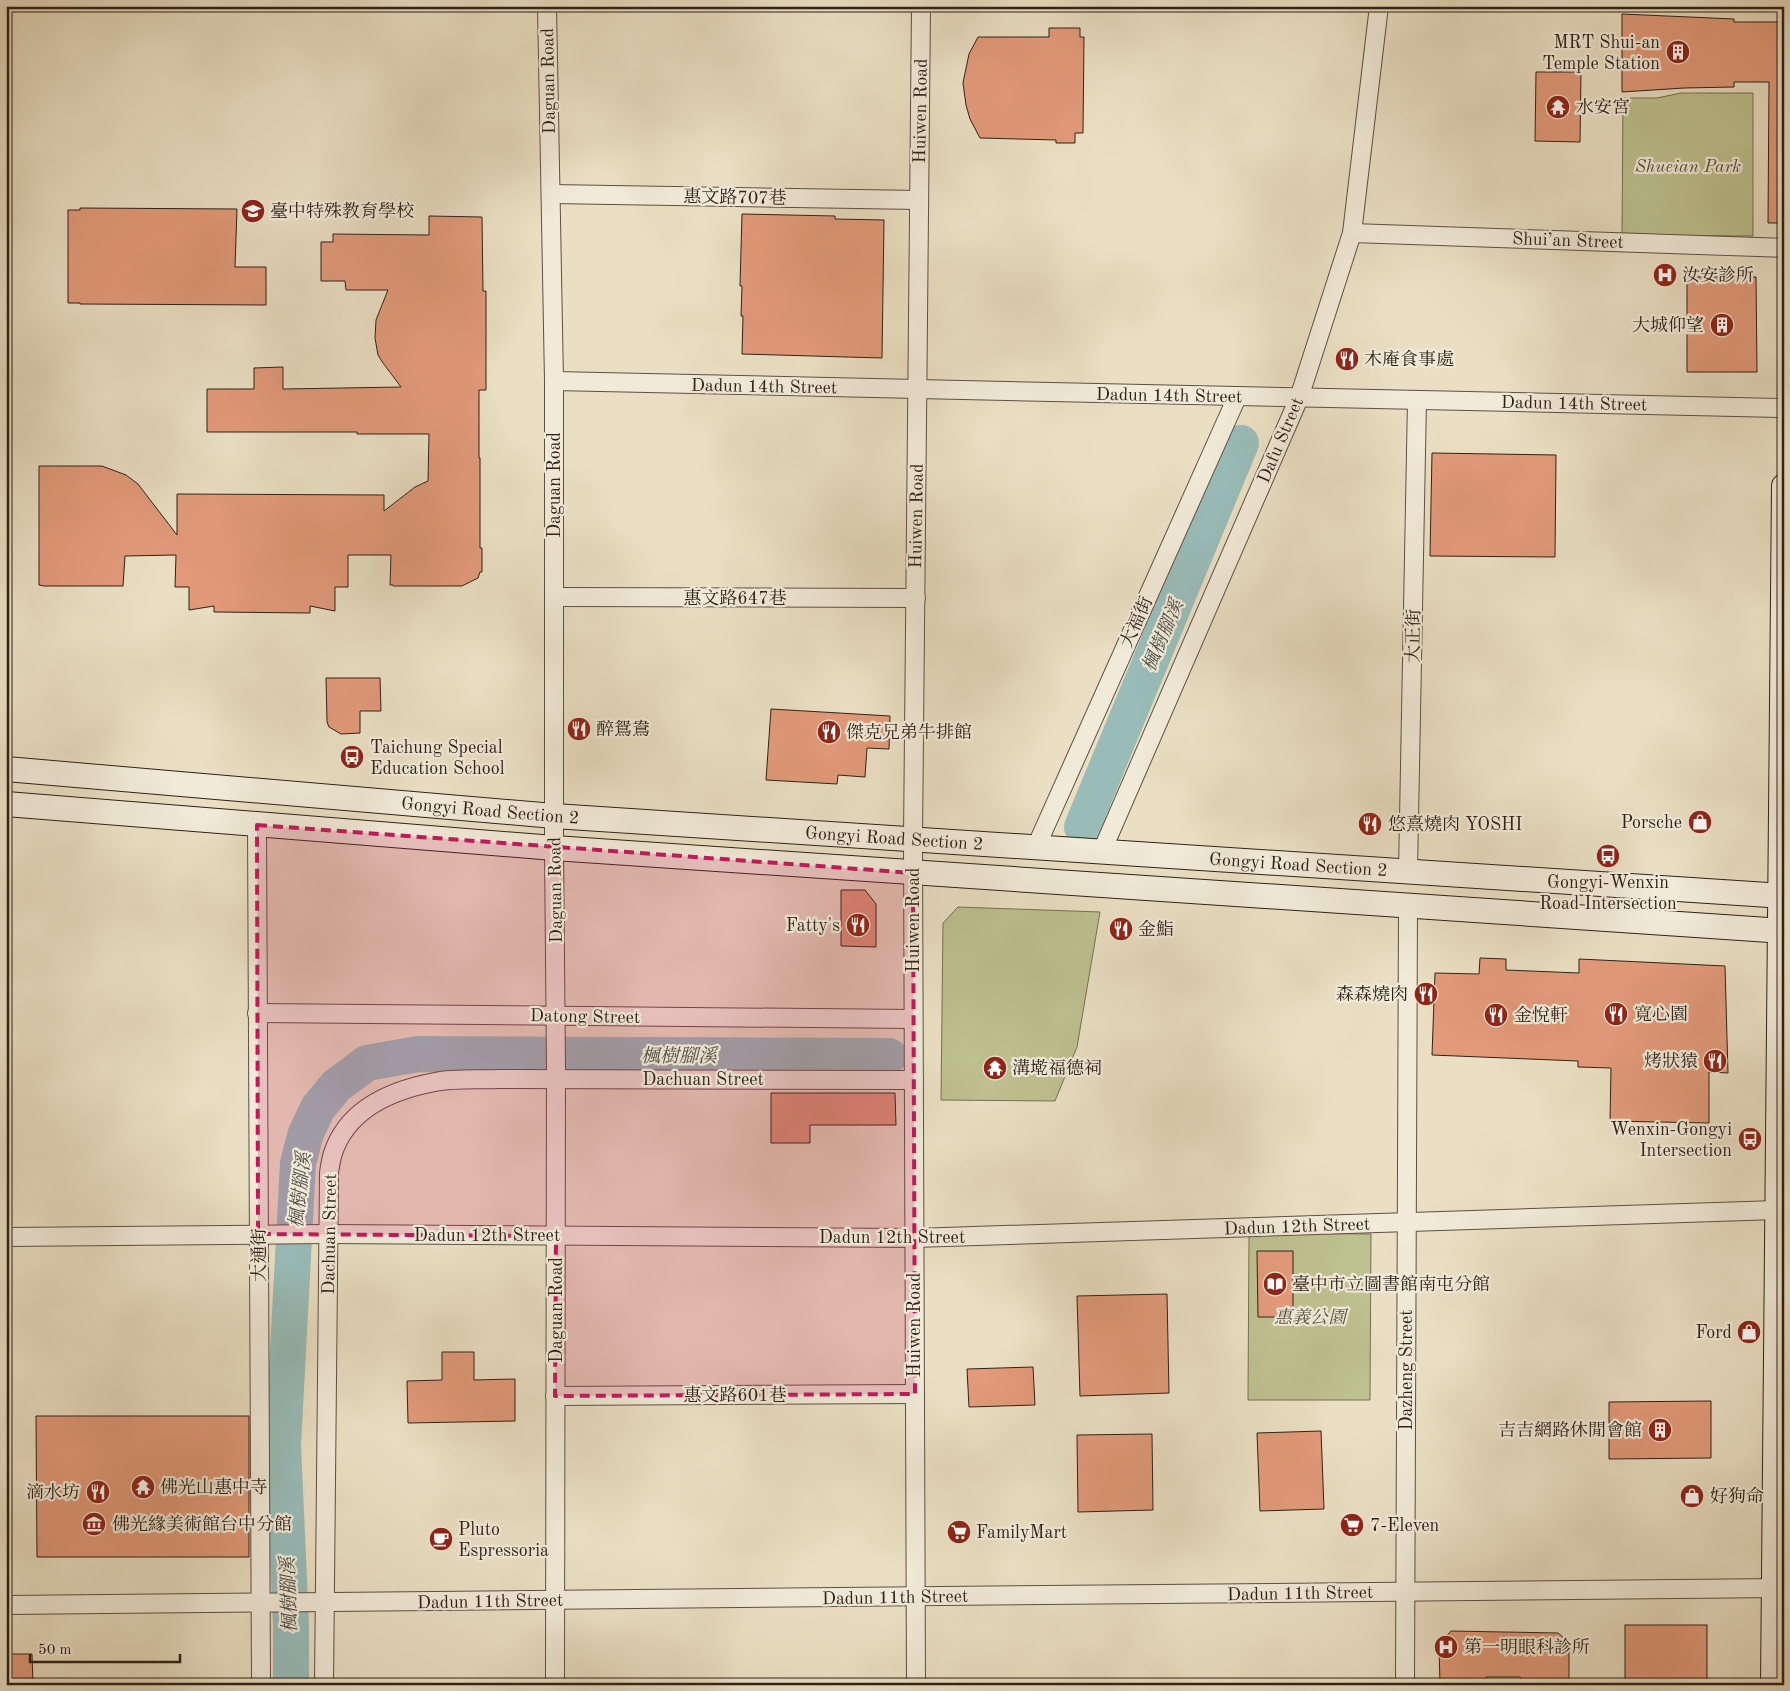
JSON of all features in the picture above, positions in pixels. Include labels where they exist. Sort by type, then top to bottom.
[{"type":"main road","points":[[1773,1685],[1779,1588],[1777,1210],[1782,931],[1784,486]]},
{"type":"main road","name":"Gongyi Road Section 2","points":[[6,769],[554,816],[1782,896]]},
{"type":"main road","name":"Gongyi Road Section 2","points":[[6,804],[554,848],[1782,931]]},
{"type":"street","name":"Daguan Road","points":[[547,6],[554,381],[556,1022],[555,1685]]},
{"type":"street","name":"Huiwen Road","points":[[916,1685],[913,839],[921,6]]},
{"type":"street","name":"Dafu Street","points":[[1102,851],[1299,398],[1352,233],[1379,6]]},
{"type":"street","name":"惠文路707巷","points":[[551,194],[919,200]]},
{"type":"street","name":"Shui’an Street","points":[[1352,233],[1784,248]]},
{"type":"street","name":"Dadun 14th Street","points":[[554,381],[1784,408]]},
{"type":"street","name":"大福街","points":[[1036,847],[1237,397]]},
{"type":"street","name":"大正街","points":[[1408,872],[1418,400]]},
{"type":"street","name":"惠文路647巷","points":[[554,597],[916,598]]},
{"type":"street","name":"大通街","points":[[257,824],[257,1013],[265,1234],[261,1685]]},
{"type":"street","name":"Dazheng Street","points":[[1405,1685],[1408,906]]},
{"type":"street","name":"Datong Street","points":[[257,1013],[556,1022],[913,1019]]},
{"type":"street","name":"Dachuan Street","points":[[324,1685],[316,1602],[321,1234],[333,1153],[356,1117],[378,1100],[399,1091],[437,1082],[497,1079],[556,1073],[914,1080]]},
{"type":"street","name":"Dadun 12th Street","points":[[6,1237],[321,1234],[914,1238],[1777,1210]]},
{"type":"street","name":"惠文路601巷","points":[[556,1396],[914,1394]]},
{"type":"street","name":"Dadun 11th Street","points":[[6,1604],[1779,1588]]},
{"type":"highlighted area","points":[[257,825],[913,873],[915,1394],[555,1396],[556,1236],[258,1234]]},
{"type":"green space","name":"Shueian Park","points":[[1681,93],[1753,93],[1753,236],[1622,235],[1623,98],[1657,98]]},
{"type":"green space","points":[[958,907],[1100,912],[1077,1047],[1055,1101],[941,1100],[943,923]]},
{"type":"green space","name":"惠義公園","points":[[1249,1233],[1371,1234],[1370,1400],[1248,1400]]},
{"type":"building","name":"MRT Shui-an Temple Station","points":[[1622,14],[1734,19],[1734,22],[1784,22],[1784,223],[1768,223],[1769,82],[1734,82],[1734,87],[1622,92]]},
{"type":"building","points":[[1049,28],[1080,28],[1080,37],[1084,37],[1083,133],[1075,133],[1075,143],[1056,143],[1056,140],[980,138],[970,119],[963,83],[969,54],[978,37],[1049,37]]},
{"type":"building","name":"水安宮","points":[[1536,72],[1581,72],[1580,142],[1535,141]]},
{"type":"building","points":[[80,208],[237,209],[235,267],[266,267],[266,305],[68,303],[68,210],[80,210]]},
{"type":"building","points":[[742,214],[835,216],[835,219],[884,220],[882,358],[742,354],[743,316],[741,316],[742,286],[740,286]]},
{"type":"building","points":[[429,216],[482,217],[483,291],[486,291],[486,390],[479,390],[480,548],[482,548],[482,572],[480,572],[478,578],[462,586],[393,586],[390,585],[391,555],[348,555],[348,587],[335,587],[335,611],[310,606],[310,613],[214,612],[214,606],[189,610],[189,587],[175,587],[176,555],[125,556],[123,586],[39,585],[39,466],[102,466],[126,475],[138,484],[177,535],[177,494],[384,495],[384,511],[415,487],[428,481],[429,434],[207,432],[207,389],[254,389],[254,368],[283,367],[283,389],[401,387],[378,355],[375,338],[376,320],[388,290],[346,290],[345,281],[321,281],[321,242],[333,242],[333,234],[429,235]]},
{"type":"building","name":"大城仰望","points":[[1687,277],[1756,277],[1757,372],[1687,372]]},
{"type":"building","points":[[1432,453],[1556,455],[1555,557],[1430,556]]},
{"type":"building","points":[[326,678],[380,678],[381,711],[360,711],[360,733],[341,734],[329,727],[327,722]]},
{"type":"building","name":"傑克兄弟牛排館","points":[[771,709],[890,716],[889,749],[867,748],[865,777],[838,775],[837,784],[766,780]]},
{"type":"building","name":"Fatty's","points":[[841,890],[865,890],[876,904],[876,947],[841,946]]},
{"type":"building","points":[[1480,958],[1506,959],[1506,970],[1579,973],[1579,959],[1725,966],[1728,1073],[1709,1072],[1709,1123],[1610,1121],[1611,1068],[1578,1067],[1578,1061],[1432,1055],[1435,973],[1479,974]]},
{"type":"building","points":[[771,1093],[895,1093],[896,1125],[810,1125],[810,1143],[771,1143]]},
{"type":"building","name":"臺中市立圖書館南屯分館","points":[[1257,1251],[1293,1251],[1293,1317],[1258,1317]]},
{"type":"building","points":[[1167,1294],[1169,1393],[1080,1396],[1077,1296]]},
{"type":"building","points":[[442,1352],[474,1352],[474,1380],[515,1379],[515,1421],[408,1423],[407,1381],[442,1380]]},
{"type":"building","points":[[1033,1367],[1035,1405],[969,1407],[967,1369]]},
{"type":"building","name":"吉吉網路休閒會館","points":[[1711,1401],[1711,1458],[1609,1459],[1609,1402]]},
{"type":"building","name":"佛光山惠中寺","points":[[36,1416],[249,1416],[249,1557],[37,1557]]},
{"type":"building","points":[[1321,1431],[1324,1509],[1260,1511],[1257,1433]]},
{"type":"building","points":[[1152,1434],[1153,1510],[1078,1512],[1077,1435]]},
{"type":"building","points":[[1625,1625],[1707,1625],[1707,1685],[1625,1685]]},
{"type":"building","points":[[1451,1631],[1558,1633],[1569,1642],[1569,1685],[1523,1685],[1520,1677],[1486,1677],[1486,1685],[1440,1685],[1439,1645]]},
{"type":"building","points":[[6,1654],[32,1654],[33,1685],[6,1685]]},
{"type":"waterway","name":"楓樹腳溪","points":[[1082,827],[1241,443]]},
{"type":"waterway","name":"楓樹腳溪","points":[[291,1685],[291,1624],[283,1445],[298,1163],[306,1133],[318,1108],[336,1086],[367,1063],[418,1054],[889,1056]]},
{"type":"place","name":"MRT Shui-an Temple Station","points":[[1678,52]]},
{"type":"place","name":"水安宮","points":[[1558,107]]},
{"type":"place","name":"臺中特殊教育學校","points":[[253,211]]},
{"type":"place","name":"汝安診所","points":[[1665,275]]},
{"type":"place","name":"大城仰望","points":[[1722,325]]},
{"type":"place","name":"木庵食事處","points":[[1347,359]]},
{"type":"place","name":"醉鴛鴦","points":[[579,729]]},
{"type":"place","name":"傑克兄弟牛排館","points":[[829,732]]},
{"type":"place","name":"Taichung Special Education School","points":[[352,757]]},
{"type":"place","name":"Porsche","points":[[1700,822]]},
{"type":"place","name":"悠熹燒肉 YOSHI","points":[[1370,824]]},
{"type":"place","name":"Gongyi-Wenxin Road Intersection","points":[[1608,856]]},
{"type":"place","name":"Fatty's","points":[[858,925]]},
{"type":"place","name":"金鮨","points":[[1121,929]]},
{"type":"place","name":"森森燒肉","points":[[1426,994]]},
{"type":"place","name":"寬心園","points":[[1616,1014]]},
{"type":"place","name":"金悅軒","points":[[1496,1015]]},
{"type":"place","name":"烤狀猿","points":[[1715,1061]]},
{"type":"place","name":"溝墘福德祠","points":[[995,1068]]},
{"type":"place","name":"Wenxin-Gongyi Intersection","points":[[1750,1139]]},
{"type":"place","name":"臺中市立圖書館南屯分館","points":[[1275,1284]]},
{"type":"place","name":"Ford","points":[[1749,1332]]},
{"type":"place","name":"吉吉網路休閒會館","points":[[1660,1430]]},
{"type":"place","name":"佛光山惠中寺","points":[[143,1487]]},
{"type":"place","name":"滴水坊","points":[[98,1492]]},
{"type":"place","name":"好狗命","points":[[1692,1496]]},
{"type":"place","name":"佛光緣美術館台中分館","points":[[94,1524]]},
{"type":"place","name":"7-Eleven","points":[[1352,1525]]},
{"type":"place","name":"FamilyMart","points":[[959,1532]]},
{"type":"place","name":"Pluto Espressoria","points":[[441,1539]]},
{"type":"place","name":"第一明眼科診所","points":[[1446,1647]]}]
